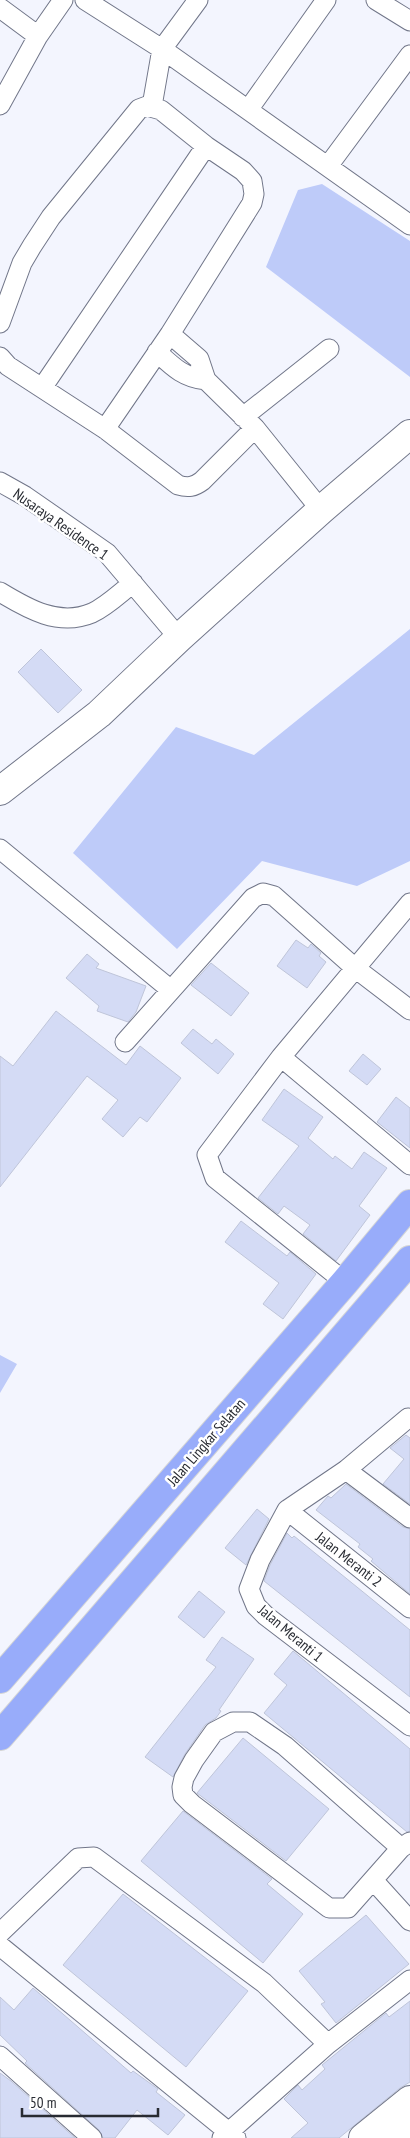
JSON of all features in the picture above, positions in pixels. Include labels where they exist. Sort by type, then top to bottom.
[{"type":"highway","name":"Jalan Lingkar Selatan","points":[[0,1679],[345,1282],[410,1204]]},
{"type":"highway","points":[[0,1735],[410,1260]]},
{"type":"street","points":[[0,105],[38,36],[63,0]]},
{"type":"street","points":[[85,0],[162,49],[408,220]]},
{"type":"street","points":[[152,106],[162,49],[198,0]]},
{"type":"street","points":[[248,110],[326,0]]},
{"type":"street","points":[[376,0],[410,21]]},
{"type":"street","points":[[0,8],[38,36]]},
{"type":"street","points":[[328,166],[410,55]]},
{"type":"street","points":[[0,323],[22,262],[51,217],[139,109],[152,106],[161,110],[206,146],[249,176],[252,181],[254,194],[252,202],[170,334],[105,429]]},
{"type":"street","points":[[42,388],[206,146]]},
{"type":"street","points":[[170,334],[199,360],[206,380],[249,423],[321,510]]},
{"type":"street","points":[[0,357],[8,366],[105,429],[178,484],[192,487],[202,481],[249,423],[329,349]]},
{"type":"street","points":[[157,352],[183,375],[193,379],[206,380]]},
{"type":"street","points":[[0,791],[99,714],[179,638],[321,510],[410,434]]},
{"type":"street","name":"Nusaraya Residence 1","points":[[0,482],[25,496],[107,554],[179,638]]},
{"type":"street","points":[[0,592],[30,610],[44,615],[74,618],[93,612],[133,583]]},
{"type":"street","points":[[0,849],[171,990]]},
{"type":"street","points":[[125,1042],[252,898],[263,894],[274,896],[355,968],[410,1010]]},
{"type":"street","points":[[345,1282],[214,1178],[207,1155],[281,1058],[410,903]]},
{"type":"street","points":[[281,1058],[410,1164]]},
{"type":"street","name":"Jalan Meranti 1","points":[[409,1418],[346,1470],[287,1510],[253,1577],[249,1589],[256,1606],[266,1616],[410,1726]]},
{"type":"street","points":[[346,1470],[410,1518]]},
{"type":"street","name":"Jalan Meranti 2","points":[[287,1510],[410,1608]]},
{"type":"street","points":[[233,1722],[250,1722],[285,1746],[405,1845],[348,1908],[329,1908],[183,1796],[184,1778],[214,1732],[233,1722]]},
{"type":"street","points":[[0,1933],[78,1858],[94,1858],[264,1984],[328,2044]]},
{"type":"street","points":[[372,1880],[410,1922]]},
{"type":"street","points":[[0,1946],[229,2136],[328,2044],[410,1980]]},
{"type":"street","points":[[0,2056],[92,2138]]},
{"type":"street","points":[[363,2138],[410,2100]]},
{"type":"street","points":[[398,2138],[410,2128]]},
{"type":"shaded area","points":[[322,184],[410,241],[410,377],[266,267],[298,190]]},
{"type":"shaded area","points":[[410,629],[410,861],[357,886],[262,861],[177,949],[73,853],[176,727],[254,755]]},
{"type":"shaded area","points":[[0,1355],[17,1364],[0,1393]]},
{"type":"building","points":[[41,649],[82,690],[58,713],[18,672]]},
{"type":"building","points":[[296,940],[308,948],[311,944],[321,953],[319,956],[326,962],[307,988],[277,966]]},
{"type":"building","points":[[87,954],[99,964],[96,968],[146,986],[136,1012],[128,1022],[97,1011],[99,1006],[66,978]]},
{"type":"building","points":[[211,963],[249,993],[231,1016],[191,985]]},
{"type":"building","points":[[56,1011],[126,1065],[140,1046],[181,1078],[147,1122],[140,1117],[123,1137],[102,1119],[118,1100],[87,1076],[0,1187],[0,1056],[13,1066]]},
{"type":"building","points":[[193,1029],[212,1044],[216,1039],[234,1054],[218,1074],[181,1043]]},
{"type":"building","points":[[363,1054],[381,1069],[367,1085],[349,1071]]},
{"type":"building","points":[[284,1089],[323,1117],[308,1138],[333,1159],[335,1156],[352,1169],[364,1152],[387,1168],[359,1206],[370,1215],[336,1261],[303,1234],[310,1225],[284,1206],[278,1214],[258,1198],[299,1146],[262,1120]]},
{"type":"building","points":[[396,1097],[410,1108],[410,1148],[377,1122]]},
{"type":"building","points":[[241,1221],[287,1256],[290,1252],[316,1274],[283,1319],[263,1304],[279,1283],[225,1242]]},
{"type":"building","points":[[406,1435],[410,1438],[410,1504],[383,1484],[404,1459],[390,1448]]},
{"type":"building","points":[[346,1484],[403,1527],[410,1529],[410,1594],[371,1561],[373,1559],[358,1547],[360,1544],[316,1510],[328,1496],[331,1498]]},
{"type":"building","points":[[257,1509],[269,1519],[246,1565],[225,1548]]},
{"type":"building","points":[[287,1533],[292,1538],[294,1536],[410,1630],[410,1697],[264,1581],[270,1565]]},
{"type":"building","points":[[199,1591],[225,1612],[204,1638],[178,1617]]},
{"type":"building","points":[[222,1637],[254,1659],[219,1710],[221,1711],[216,1718],[205,1725],[185,1754],[173,1777],[145,1757],[216,1667],[206,1660]]},
{"type":"building","points":[[293,1651],[410,1749],[410,1831],[407,1832],[264,1713],[287,1685],[274,1674]]},
{"type":"building","points":[[243,1738],[329,1809],[286,1861],[197,1793]]},
{"type":"building","points":[[183,1811],[272,1879],[267,1884],[303,1914],[263,1963],[141,1861]]},
{"type":"building","points":[[123,1894],[248,1991],[186,2067],[63,1965]]},
{"type":"building","points":[[366,1915],[409,1964],[336,2023],[321,2004],[325,2002],[299,1971]]},
{"type":"building","points":[[33,1988],[131,2073],[133,2071],[158,2089],[156,2092],[185,2115],[168,2135],[137,2110],[115,2138],[103,2138],[99,2130],[25,2063],[27,2061],[0,2035],[0,1997],[14,2010]]},
{"type":"building","points":[[410,2001],[410,2082],[339,2138],[291,2138],[308,2123],[284,2099],[298,2085],[302,2090],[325,2069],[322,2065],[386,2013],[389,2017]]},
{"type":"building","points":[[0,2073],[11,2081],[75,2138],[0,2138]]}]
